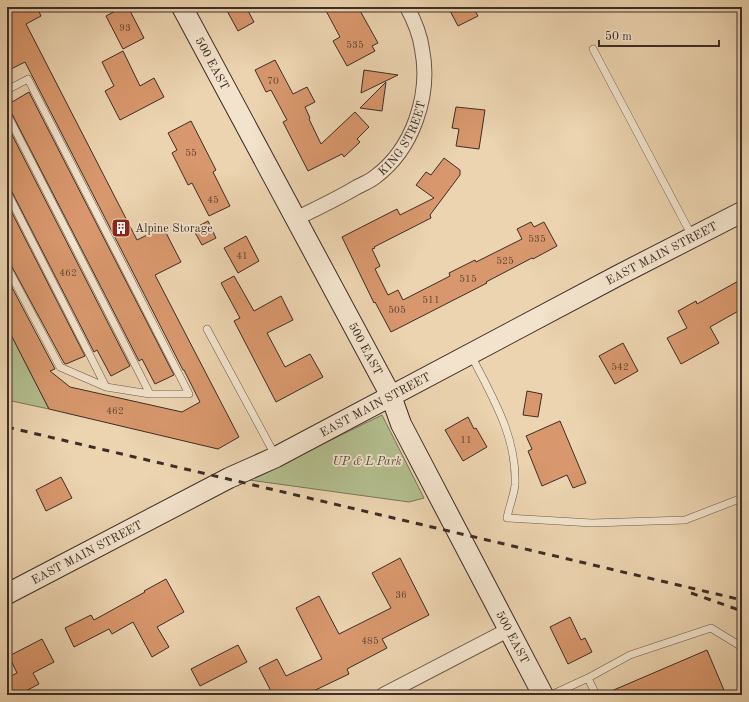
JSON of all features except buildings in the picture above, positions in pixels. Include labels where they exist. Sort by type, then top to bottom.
[{"type":"main road","name":"500 EAST","points":[[182,7],[391,396],[401,424],[543,695]]},
{"type":"main road","name":"EAST MAIN STREET","points":[[7,594],[229,478],[276,457],[692,236],[742,212]]},
{"type":"street","name":"KING STREET","points":[[295,219],[375,177],[392,162],[412,133],[422,92],[424,67],[422,49],[417,28],[407,7]]},
{"type":"street","points":[[383,695],[508,630]]},
{"type":"lane","points":[[593,49],[692,236]]},
{"type":"lane","points":[[7,90],[28,79],[189,394],[150,394],[106,387],[60,367],[7,267]]},
{"type":"lane","points":[[7,114],[150,394]]},
{"type":"lane","points":[[7,192],[106,387]]},
{"type":"lane","points":[[207,329],[276,457]]},
{"type":"lane","points":[[470,354],[505,423],[512,447],[515,485],[507,518],[592,523],[685,520],[742,498]]},
{"type":"lane","points":[[551,695],[588,678],[630,655],[711,628],[742,647]]},
{"type":"lane","points":[[588,678],[596,695]]},
{"type":"green space","points":[[7,327],[49,409],[7,400]]},
{"type":"green space","name":"UP & L Park","points":[[382,415],[424,498],[409,502],[249,480]]},
{"type":"railway","points":[[7,427],[742,600]]},
{"type":"railway","points":[[691,593],[742,611]]},
{"type":"place","name":"Alpine Storage","points":[[121,228]]}]
